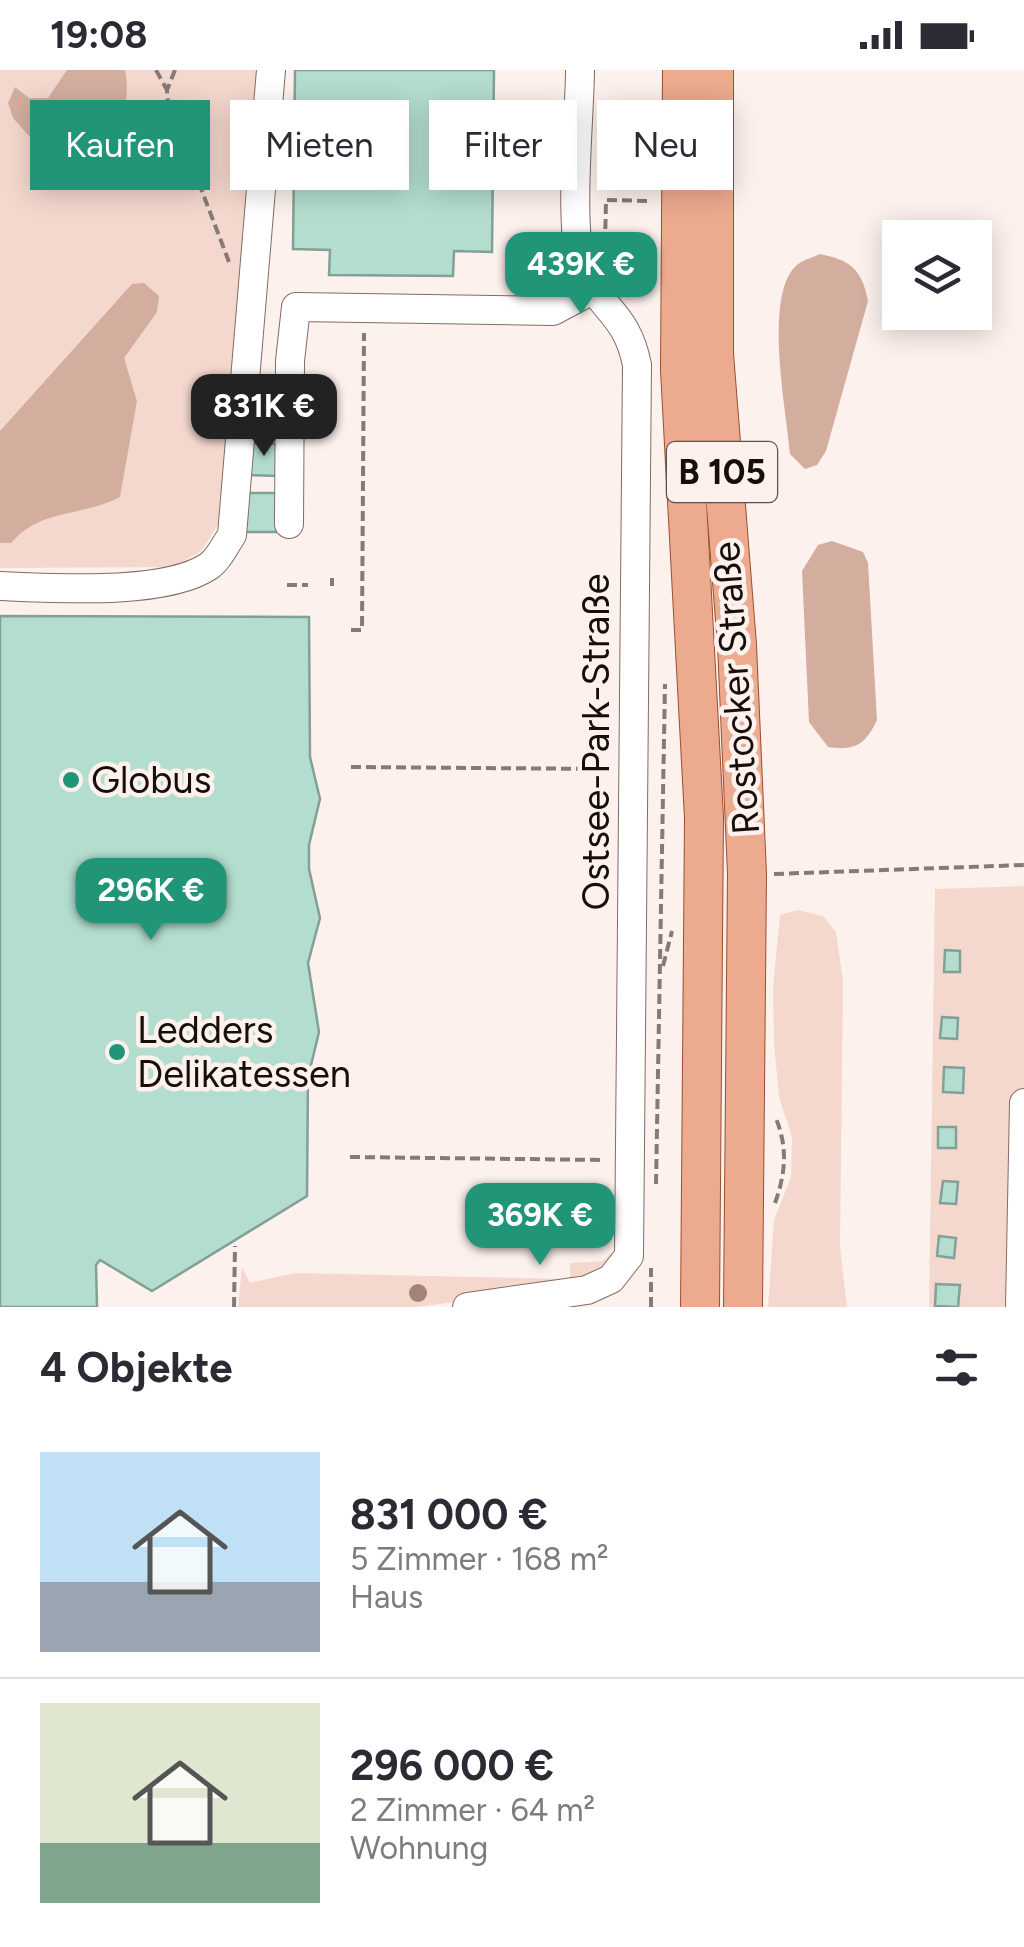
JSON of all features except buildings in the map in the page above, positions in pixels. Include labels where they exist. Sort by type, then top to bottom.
[{"type":"main road","name":"Rostocker Straße","points":[[682,70],[680,370],[701,709],[705,850],[700,1307]]},
{"type":"main road","name":"Rostocker Straße","points":[[714,70],[714,354],[736,645],[747,874],[743,1307]]},
{"type":"street","points":[[0,586],[86,589],[185,579],[212,564],[232,535],[250,283],[271,70]]},
{"type":"street","name":"Ostsee-Park-Straße","points":[[467,1307],[587,1290],[610,1279],[629,1256],[637,365],[625,324],[594,288],[578,254],[580,70]]},
{"type":"street","points":[[289,524],[290,361],[296,307],[553,311],[594,288]]},
{"type":"street","points":[[1020,1307],[1024,1103]]},
{"type":"path","points":[[156,70],[167,90],[233,272],[250,283]]},
{"type":"path","points":[[167,90],[175,70]]},
{"type":"path","points":[[604,256],[606,200],[652,201]]},
{"type":"path","points":[[351,630],[362,630],[365,308]]},
{"type":"path","points":[[332,578],[332,586]]},
{"type":"path","points":[[287,585],[308,586]]},
{"type":"path","points":[[352,767],[663,770]]},
{"type":"path","points":[[660,824],[676,820]]},
{"type":"path","points":[[747,874],[1024,865]]},
{"type":"path","points":[[350,1157],[659,1160]]},
{"type":"path","points":[[234,1246],[234,1307]]},
{"type":"shaded area","points":[[0,70],[265,70],[262,100],[230,100],[230,190],[253,190],[218,525],[201,551],[173,567],[0,568]]},
{"type":"shaded area","points":[[67,70],[125,70],[125,100],[30,100],[30,137],[13,118],[8,103],[15,87],[29,98],[48,98]]},
{"type":"shaded area","points":[[820,254],[853,268],[868,301],[826,451],[817,465],[805,469],[790,454],[779,357],[780,306],[793,269]]},
{"type":"shaded area","points":[[144,283],[159,296],[157,312],[124,358],[137,401],[120,497],[49,518],[11,543],[0,543],[0,431],[132,284]]},
{"type":"shaded area","points":[[832,541],[863,552],[868,563],[877,720],[863,741],[845,748],[828,747],[809,722],[802,571],[818,545]]},
{"type":"shaded area","points":[[1024,886],[1024,1307],[929,1307],[935,889]]},
{"type":"shaded area","points":[[797,910],[823,916],[836,932],[843,981],[840,1247],[847,1307],[768,1307],[774,1220],[791,1177],[792,1137],[779,1097],[773,987],[780,915]]},
{"type":"shaded area","points":[[610,1254],[612,1261],[574,1286],[416,1307],[238,1307],[242,1267],[250,1283],[295,1273],[570,1279],[570,1263],[603,1261]]},
{"type":"place","name":"Globus","points":[[71,780]]},
{"type":"place","name":"Ledders Delikatessen","points":[[117,1052]]}]
